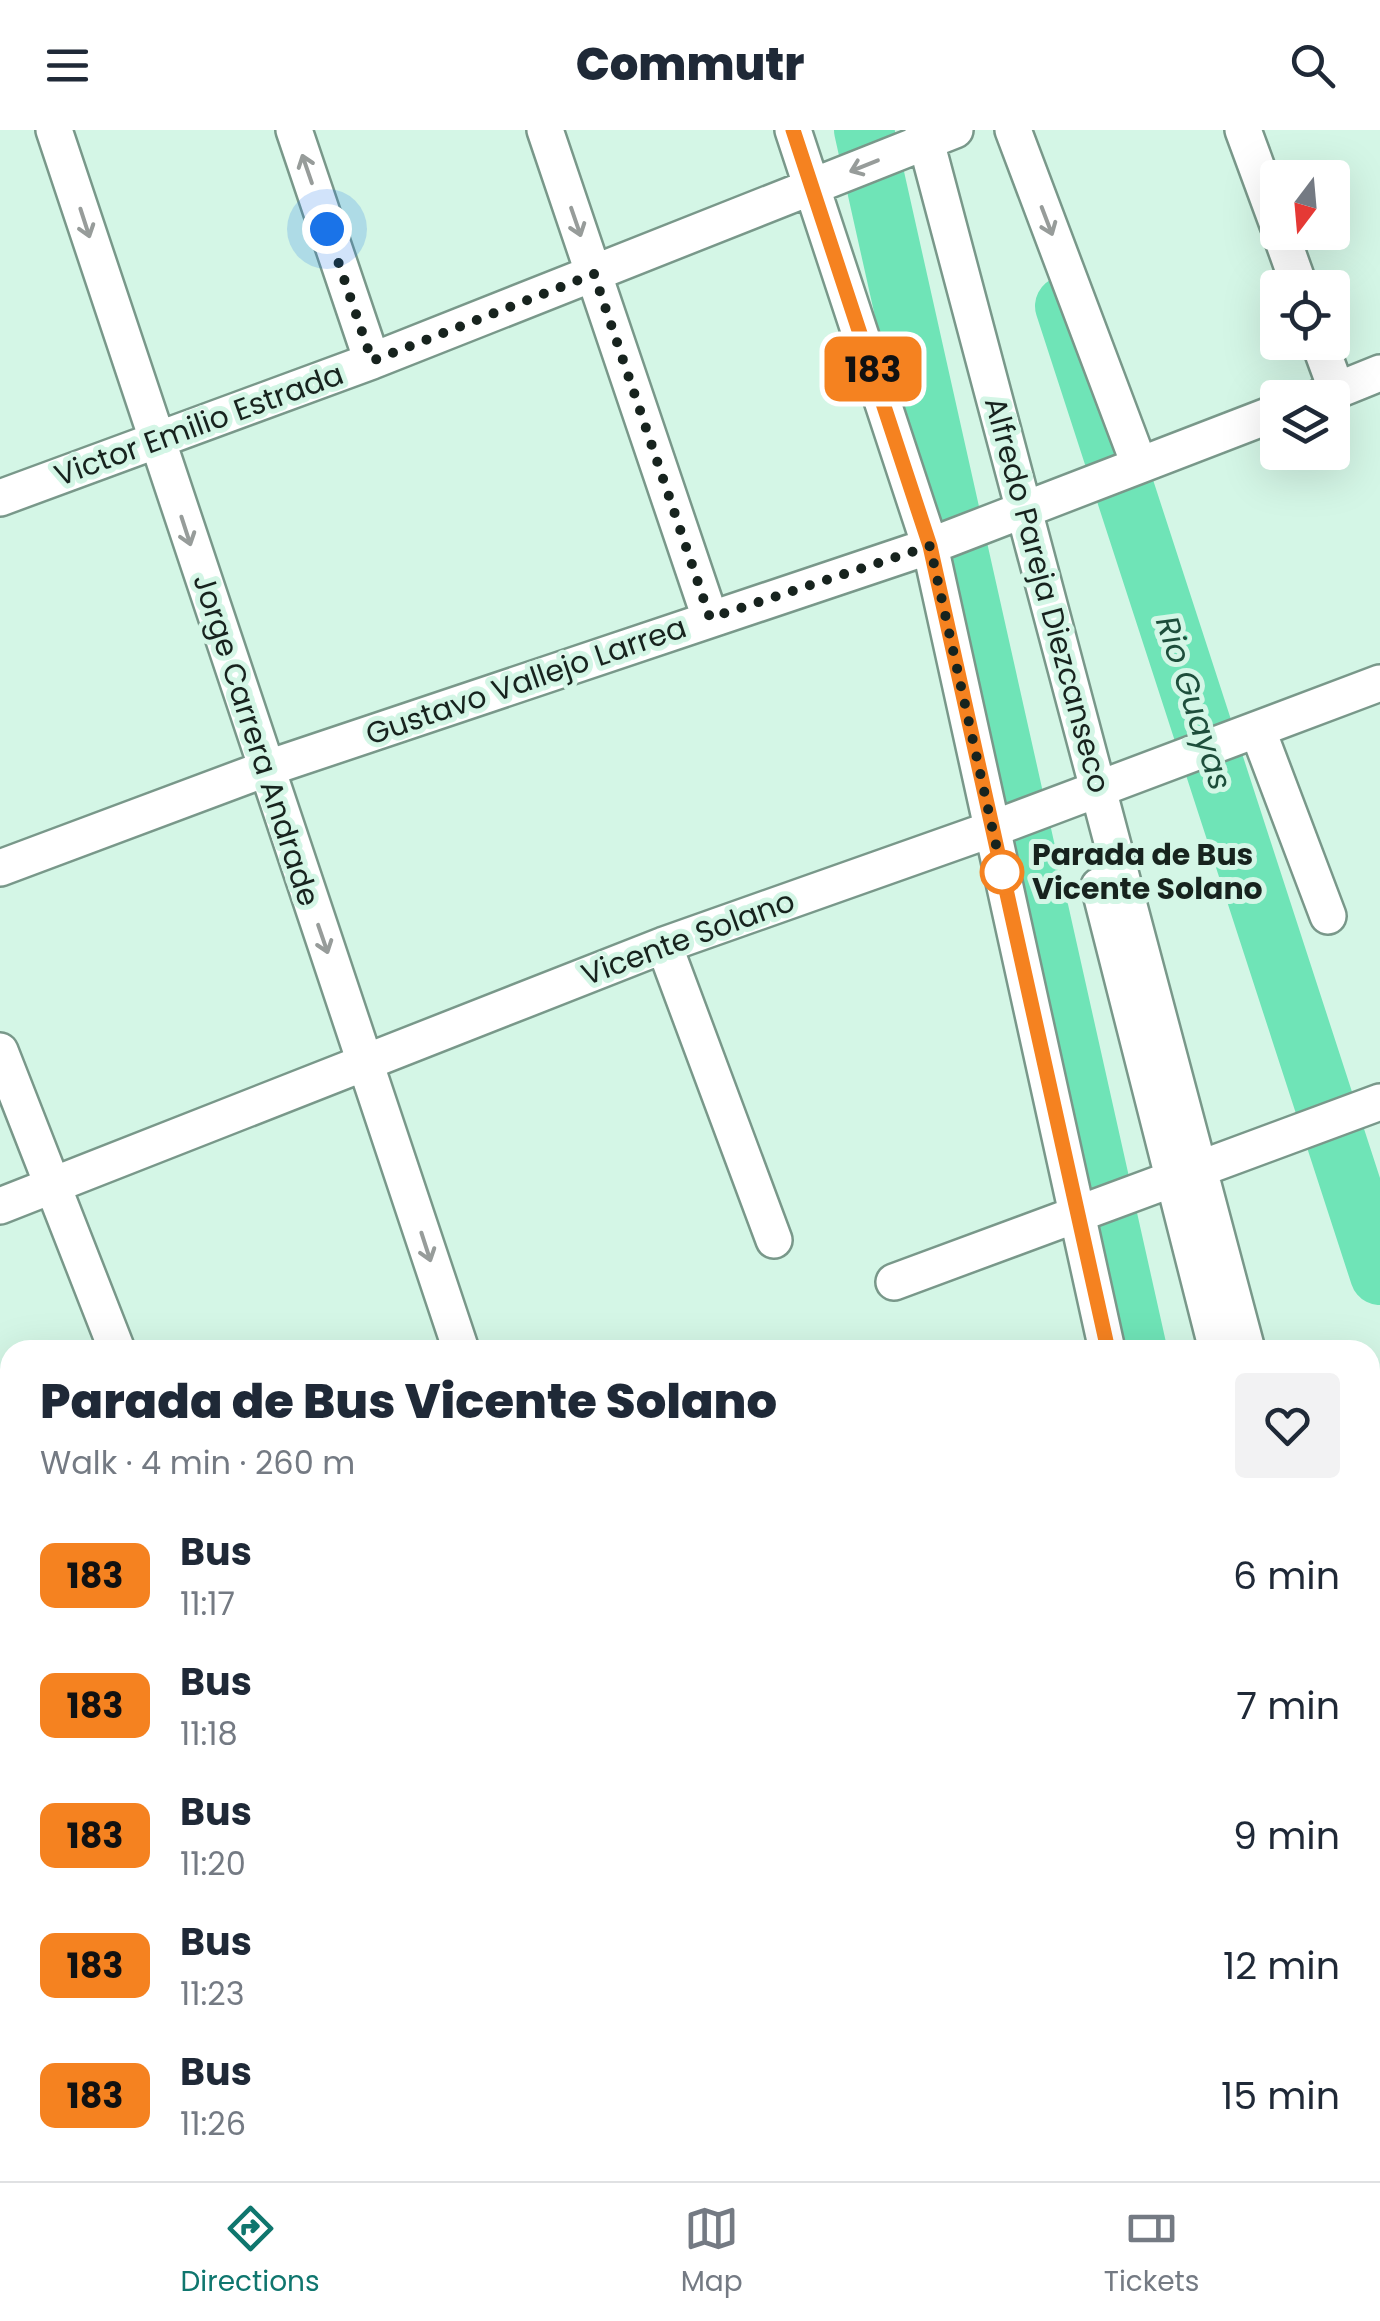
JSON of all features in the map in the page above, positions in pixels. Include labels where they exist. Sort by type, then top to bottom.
[{"type":"street","name":"Jorge Carrera Andrade","points":[[54,130],[458,1340]]},
{"type":"street","points":[[294,130],[372,361]]},
{"type":"street","points":[[545,130],[710,618]]},
{"type":"street","points":[[793,130],[930,546],[1106,1340]]},
{"type":"street","points":[[907,130],[1213,1340]]},
{"type":"street","name":"Alfredo Pareja Diezcanseco","points":[[923,130],[1244,1340]]},
{"type":"street","name":"Victor Emilio Estrada","points":[[0,498],[372,361],[955,130]]},
{"type":"street","points":[[1013,130],[1139,464]]},
{"type":"street","points":[[1244,130],[1260,175]]},
{"type":"street","points":[[1350,385],[1380,373]]},
{"type":"street","name":"Gustavo Vallejo Larrea","points":[[0,868],[265,768],[930,546],[1260,419]]},
{"type":"street","name":"Vicente Solano","points":[[0,1206],[664,946],[1258,732],[1380,683]]},
{"type":"street","points":[[1258,732],[1328,916]]},
{"type":"street","points":[[664,946],[774,1240]]},
{"type":"street","points":[[0,1051],[114,1340]]},
{"type":"street","points":[[894,1282],[1380,1102]]},
{"type":"waterway","name":"Rio Guayas","points":[[864,130],[1135,1340]]},
{"type":"waterway","name":"Rio Guayas","points":[[1065,306],[1380,1275]]},
{"type":"bus line","name":"183","points":[[793,130],[930,546],[1106,1340]]},
{"type":"place","name":"Parada de Bus Vicente Solano","points":[[1002,872]]},
{"type":"route","points":[[327,229],[372,361],[594,274],[710,618],[930,546],[1002,872]]}]
